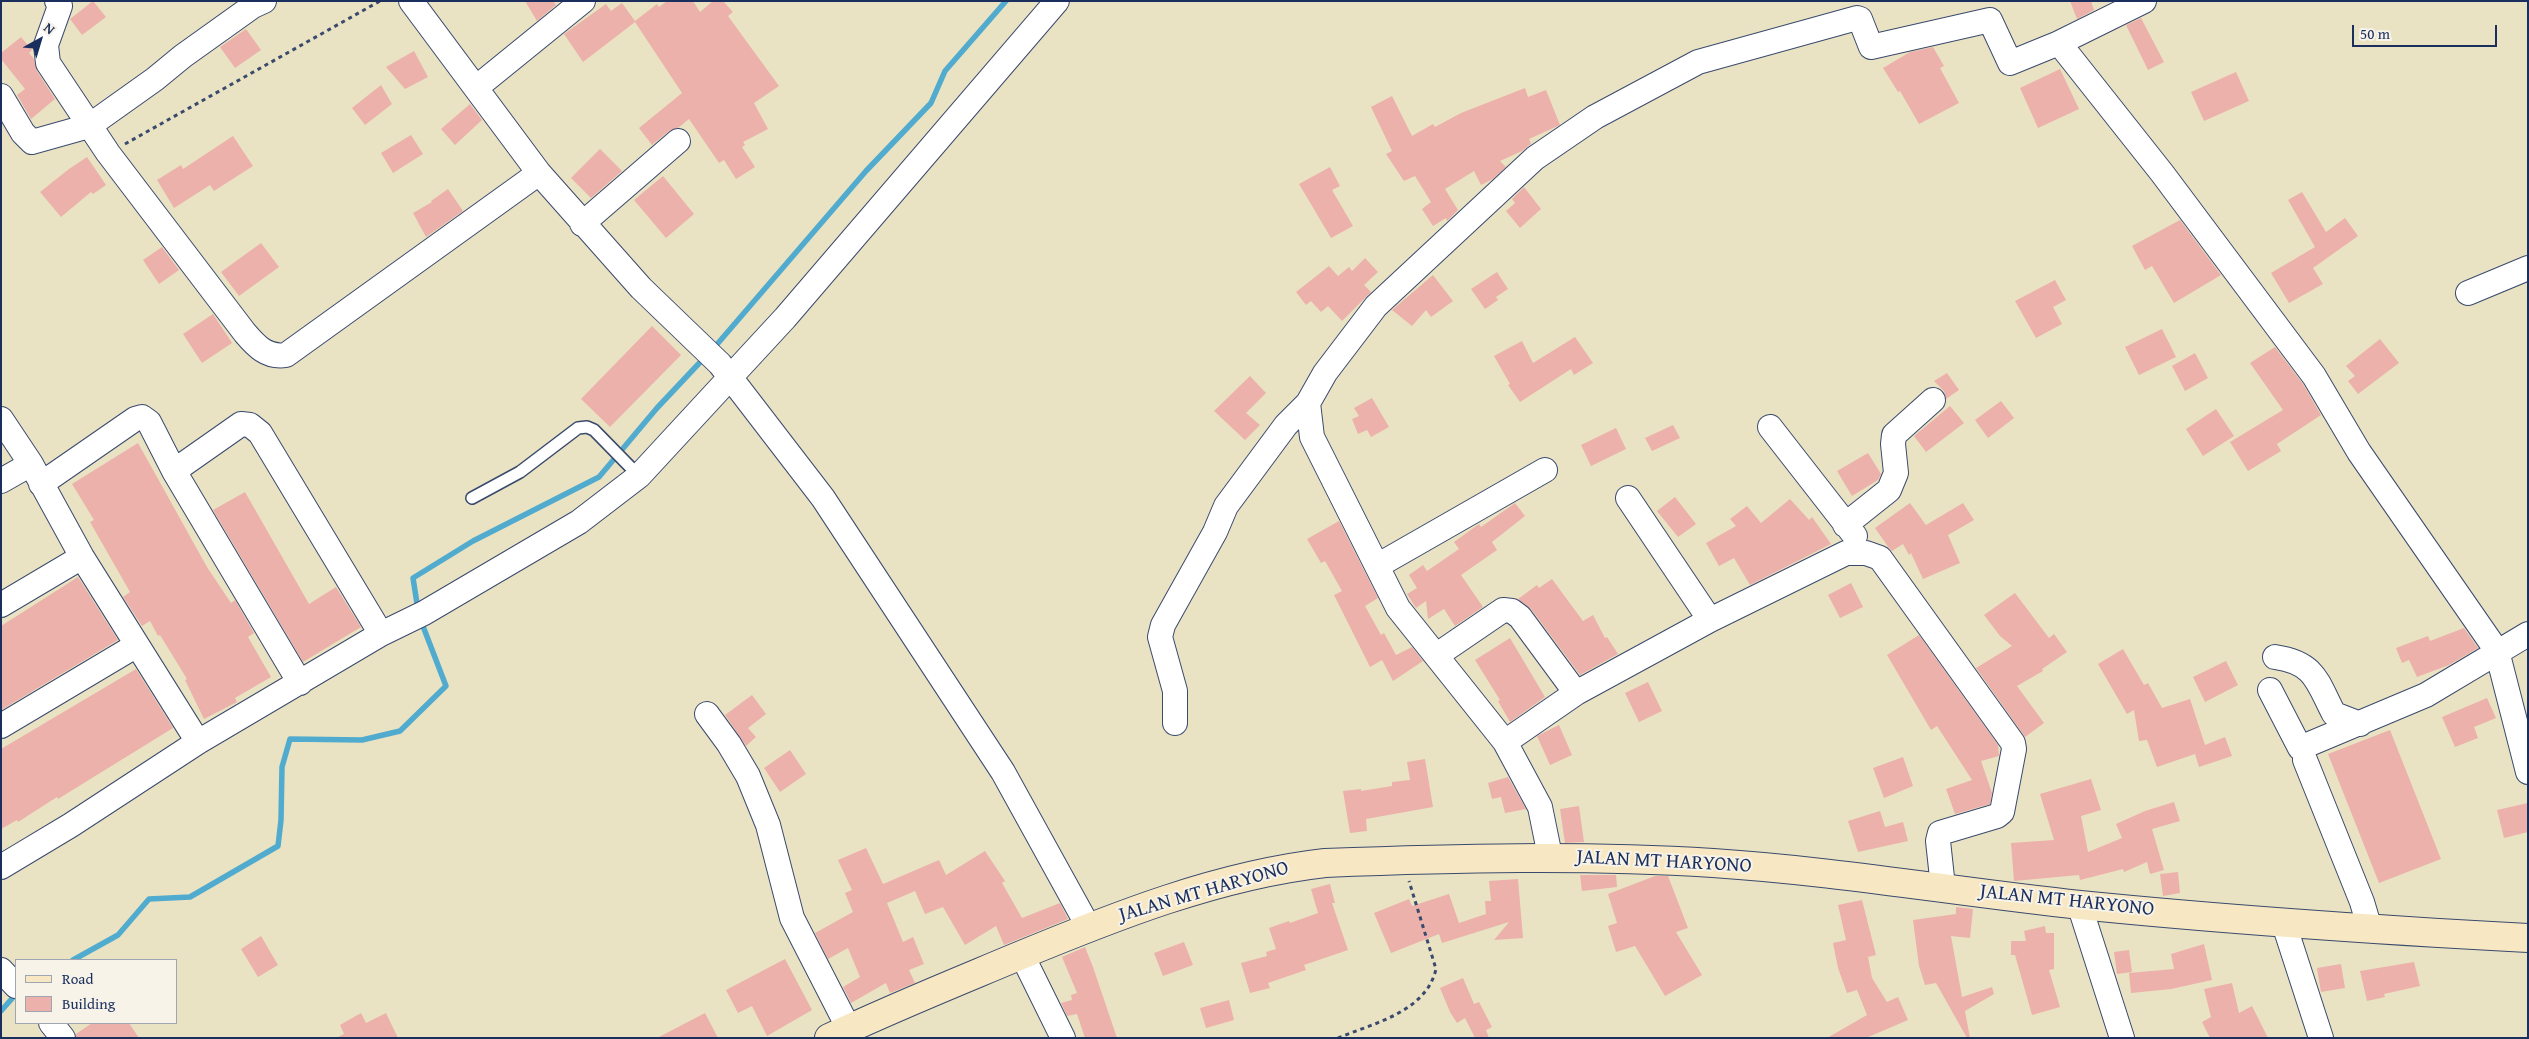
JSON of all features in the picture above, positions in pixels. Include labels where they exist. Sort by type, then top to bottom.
[{"type":"main road","name":"JALAN MT HARYONO","points":[[839,1033],[1088,926],[1227,882],[1268,871],[1325,862],[1550,856],[1712,863],[1831,872],[2079,904],[2284,924],[2528,938]]},
{"type":"street","points":[[57,1],[60,6],[46,45],[48,63],[88,126],[108,153],[245,333],[256,346],[267,353],[278,356],[292,351],[539,173]]},
{"type":"street","points":[[1,96],[23,133],[32,142],[88,126],[155,79],[183,56],[245,12],[264,1]]},
{"type":"street","points":[[411,1],[477,87],[539,173],[582,224],[641,288],[701,344],[725,370],[823,498],[1003,772],[1088,926]]},
{"type":"street","points":[[477,87],[583,1]]},
{"type":"street","points":[[1,867],[71,825],[198,742],[381,634],[417,616],[579,522],[634,472],[725,370],[785,318],[1057,1]]},
{"type":"street","points":[[1175,723],[1175,691],[1160,637],[1163,625],[1215,532],[1226,506],[1286,425],[1308,403],[1325,373],[1376,306],[1535,158],[1595,117],[1698,62],[1857,18],[1860,19],[1871,47],[1990,20],[2010,63],[2059,43],[2144,1]]},
{"type":"street","points":[[2059,43],[2162,173],[2314,376],[2359,452],[2497,652],[2528,772]]},
{"type":"street","points":[[582,224],[678,141]]},
{"type":"street","points":[[2468,292],[2528,268]]},
{"type":"street","points":[[1845,525],[1889,490],[1896,473],[1894,435],[1933,400]]},
{"type":"street","points":[[1308,403],[1312,437],[1398,608],[1505,742],[1540,807],[1550,856]]},
{"type":"street","points":[[1,481],[36,474],[135,419],[142,417],[149,422],[174,471],[300,683]]},
{"type":"street","points":[[1,419],[36,474],[82,557],[198,742]]},
{"type":"street","points":[[174,471],[241,424],[250,425],[260,433],[381,634]]},
{"type":"street","points":[[1770,427],[1845,525],[1873,556]]},
{"type":"street","points":[[1377,566],[1545,470]]},
{"type":"street","points":[[1628,498],[1710,620]]},
{"type":"street","points":[[1505,742],[1576,693],[1710,620],[1846,553],[1858,552],[1880,558],[2013,743],[2014,749],[2002,812],[1997,816],[1940,833],[1938,841],[1943,887]]},
{"type":"street","points":[[1,605],[82,557]]},
{"type":"street","points":[[1437,655],[1504,610],[1512,611],[1520,617],[1576,693]]},
{"type":"street","points":[[2270,690],[2300,748],[2360,724],[2426,694],[2528,634]]},
{"type":"street","points":[[1,726],[137,646]]},
{"type":"street","points":[[2275,657],[2292,660],[2315,675],[2334,714],[2360,724]]},
{"type":"street","points":[[707,714],[729,744],[748,776],[768,825],[792,918],[839,1033]]},
{"type":"street","points":[[2305,760],[2362,902],[2370,929]]},
{"type":"street","points":[[2079,904],[2122,1038]]},
{"type":"street","points":[[2284,924],[2321,1038]]},
{"type":"street","points":[[1022,955],[1063,1038]]},
{"type":"street","points":[[52,1024],[63,1038]]},
{"type":"lane","points":[[472,498],[520,472],[578,428],[587,427],[594,430],[634,472]]},
{"type":"path","points":[[108,153],[380,1]]},
{"type":"path","points":[[1338,1038],[1406,1010],[1433,981],[1436,969],[1404,861]]},
{"type":"building","points":[[93,1],[106,17],[82,35],[70,19]]},
{"type":"building","points":[[525,1],[553,1],[556,5],[537,21]]},
{"type":"building","points":[[667,1],[693,1],[700,12],[713,1],[723,1],[733,12],[728,16],[779,86],[754,103],[768,129],[743,142],[745,145],[742,147],[755,167],[736,179],[724,160],[719,163],[689,119],[678,128],[669,131],[652,145],[639,128],[682,93],[635,22],[583,62],[564,34],[606,4],[611,11],[622,3],[635,21],[657,4],[659,7]]},
{"type":"building","points":[[2070,1],[2091,1],[2094,10],[2077,19]]},
{"type":"building","points":[[2141,18],[2164,62],[2148,70],[2126,25]]},
{"type":"building","points":[[246,29],[261,50],[235,68],[220,47]]},
{"type":"building","points":[[21,37],[32,50],[29,53],[34,59],[37,71],[55,99],[31,119],[17,95],[25,89],[1,59],[1,53]]},
{"type":"building","points":[[1933,47],[1944,66],[1940,68],[1959,103],[1919,124],[1900,91],[1898,92],[1883,68],[1910,52]]},
{"type":"building","points":[[414,51],[428,77],[405,89],[386,67]]},
{"type":"building","points":[[2060,69],[2079,109],[2038,128],[2020,88]]},
{"type":"building","points":[[2236,72],[2249,101],[2204,121],[2191,92]]},
{"type":"building","points":[[381,85],[392,104],[365,125],[352,108]]},
{"type":"building","points":[[1525,88],[1528,97],[1546,90],[1560,125],[1529,139],[1531,144],[1522,151],[1500,161],[1506,167],[1493,179],[1481,185],[1474,171],[1445,189],[1458,210],[1447,221],[1446,218],[1433,226],[1422,209],[1431,202],[1415,176],[1404,181],[1386,154],[1392,151],[1371,107],[1392,96],[1412,136],[1433,124],[1435,127],[1461,113]]},
{"type":"building","points":[[470,104],[482,120],[455,145],[441,129]]},
{"type":"building","points":[[411,135],[423,154],[393,173],[381,153]]},
{"type":"building","points":[[233,136],[253,166],[214,191],[210,185],[174,208],[157,180],[181,165],[183,169]]},
{"type":"building","points":[[600,149],[622,171],[591,198],[571,178]]},
{"type":"building","points":[[87,157],[106,185],[93,194],[91,192],[61,217],[40,192]]},
{"type":"building","points":[[1330,167],[1340,186],[1332,190],[1353,226],[1331,238],[1299,184]]},
{"type":"building","points":[[663,176],[694,214],[666,238],[634,200]]},
{"type":"building","points":[[1524,187],[1541,209],[1520,228],[1506,211],[1515,203],[1512,199]]},
{"type":"building","points":[[448,189],[463,211],[426,237],[413,213],[432,202]]},
{"type":"building","points":[[2302,192],[2326,232],[2345,218],[2358,236],[2313,268],[2323,284],[2289,303],[2271,273],[2315,247],[2288,200]]},
{"type":"building","points":[[2180,220],[2221,275],[2174,303],[2152,266],[2145,270],[2132,246]]},
{"type":"building","points":[[261,243],[279,267],[239,296],[221,272]]},
{"type":"building","points":[[162,247],[179,270],[159,284],[143,260]]},
{"type":"building","points":[[1365,258],[1378,272],[1364,285],[1371,292],[1342,321],[1328,306],[1321,312],[1311,301],[1306,305],[1296,292],[1329,266],[1338,276],[1349,267],[1352,271]]},
{"type":"building","points":[[1497,272],[1508,289],[1496,297],[1498,300],[1485,309],[1471,289]]},
{"type":"building","points":[[1433,275],[1453,301],[1431,317],[1426,310],[1412,326],[1392,310]]},
{"type":"building","points":[[2055,280],[2066,300],[2053,307],[2062,324],[2036,338],[2015,301]]},
{"type":"building","points":[[213,314],[232,343],[202,363],[183,334]]},
{"type":"building","points":[[652,326],[681,355],[610,427],[581,399]]},
{"type":"building","points":[[2162,329],[2176,357],[2139,375],[2125,347]]},
{"type":"building","points":[[1575,337],[1593,363],[1574,375],[1571,369],[1520,402],[1508,385],[1510,384],[1494,356],[1522,341],[1533,363]]},
{"type":"building","points":[[2380,339],[2399,363],[2358,394],[2348,381],[2355,376],[2346,366]]},
{"type":"building","points":[[2275,347],[2303,384],[2321,415],[2277,444],[2281,451],[2248,471],[2230,442],[2283,410],[2250,363]]},
{"type":"building","points":[[2195,353],[2208,378],[2185,391],[2172,366]]},
{"type":"building","points":[[1947,373],[1959,390],[1946,399],[1944,391],[1934,381]]},
{"type":"building","points":[[1250,376],[1266,393],[1246,413],[1260,425],[1245,440],[1214,411]]},
{"type":"building","points":[[1372,398],[1389,427],[1371,437],[1367,430],[1358,434],[1352,419],[1359,416],[1354,408]]},
{"type":"building","points":[[2001,401],[2014,418],[1988,438],[1975,420]]},
{"type":"building","points":[[1950,406],[1964,423],[1926,452],[1914,436]]},
{"type":"building","points":[[2216,409],[2234,436],[2203,456],[2186,429]]},
{"type":"building","points":[[1673,425],[1680,438],[1652,451],[1645,438]]},
{"type":"building","points":[[1616,428],[1626,449],[1591,466],[1581,445]]},
{"type":"building","points":[[138,443],[207,567],[231,603],[235,600],[254,633],[248,637],[271,677],[235,698],[237,702],[204,719],[185,680],[187,679],[160,635],[158,636],[150,621],[142,626],[123,597],[130,592],[90,522],[94,520],[72,484]]},
{"type":"building","points":[[1868,453],[1881,474],[1878,480],[1852,496],[1837,471]]},
{"type":"building","points":[[245,492],[309,604],[336,587],[361,627],[303,662],[213,510]]},
{"type":"building","points":[[1675,497],[1696,524],[1678,537],[1657,511]]},
{"type":"building","points":[[1790,499],[1809,520],[1812,517],[1831,544],[1750,585],[1734,558],[1719,566],[1706,543],[1736,526],[1730,519],[1747,506],[1761,523]]},
{"type":"building","points":[[1515,503],[1525,516],[1492,542],[1497,550],[1461,575],[1483,607],[1455,626],[1444,609],[1428,619],[1426,601],[1416,608],[1407,594],[1417,588],[1409,575],[1423,565],[1427,571],[1459,549],[1454,542],[1479,524],[1481,527]]},
{"type":"building","points":[[1910,503],[1926,525],[1963,503],[1974,520],[1948,535],[1960,563],[1923,579],[1911,553],[1909,555],[1903,544],[1892,551],[1889,548],[1875,528]]},
{"type":"building","points":[[1339,521],[1378,598],[1365,606],[1381,635],[1384,633],[1396,655],[1412,647],[1423,661],[1393,681],[1382,660],[1370,667],[1334,595],[1342,591],[1325,561],[1321,563],[1307,539]]},
{"type":"building","points":[[78,577],[118,640],[1,710],[1,626]]},
{"type":"building","points":[[1552,579],[1583,621],[1593,615],[1605,638],[1607,637],[1618,654],[1580,675],[1531,609],[1518,599],[1537,585],[1539,588]]},
{"type":"building","points":[[1851,583],[1863,607],[1840,618],[1828,595]]},
{"type":"building","points":[[2015,593],[2049,638],[2054,634],[2067,652],[2042,669],[2043,671],[2017,686],[2044,723],[2025,737],[1976,668],[2012,646],[2000,636],[1984,615]]},
{"type":"building","points":[[2464,628],[2478,648],[2449,665],[2417,677],[2409,660],[2402,663],[2396,648],[2428,636],[2430,641]]},
{"type":"building","points":[[1919,635],[1998,745],[1999,756],[1981,761],[1992,793],[1990,804],[1955,814],[1946,789],[1972,780],[1937,726],[1931,730],[1887,655]]},
{"type":"building","points":[[1510,638],[1545,697],[1510,722],[1498,701],[1500,700],[1475,660]]},
{"type":"building","points":[[2123,649],[2144,685],[2148,683],[2162,708],[2190,699],[2205,745],[2225,737],[2232,756],[2199,767],[2195,754],[2157,767],[2147,740],[2139,741],[2134,710],[2127,714],[2098,664]]},
{"type":"building","points":[[2226,661],[2238,685],[2205,702],[2193,677]]},
{"type":"building","points":[[136,669],[173,728],[58,799],[57,797],[18,822],[17,820],[1,829],[1,749]]},
{"type":"building","points":[[1648,682],[1662,711],[1639,722],[1625,693]]},
{"type":"building","points":[[752,695],[766,714],[748,728],[756,737],[746,746],[725,715]]},
{"type":"building","points":[[2487,698],[2496,718],[2474,727],[2478,738],[2455,747],[2442,717]]},
{"type":"building","points":[[1559,725],[1572,755],[1550,765],[1537,736]]},
{"type":"building","points":[[2390,730],[2441,859],[2379,883],[2328,754]]},
{"type":"building","points":[[790,750],[806,774],[780,792],[764,768]]},
{"type":"building","points":[[1903,757],[1913,786],[1884,798],[1873,768]]},
{"type":"building","points":[[1425,759],[1433,807],[1366,819],[1367,831],[1350,833],[1343,791],[1361,789],[1361,791],[1392,786],[1392,782],[1410,780],[1407,762]]},
{"type":"building","points":[[1508,777],[1526,809],[1505,813],[1501,797],[1492,799],[1488,783]]},
{"type":"building","points":[[2091,779],[2101,810],[2081,816],[2088,852],[2122,838],[2116,824],[2145,811],[2174,802],[2180,821],[2152,829],[2164,870],[2150,874],[2147,862],[2124,872],[2123,869],[2080,880],[2079,875],[2014,881],[2011,843],[2054,840],[2040,794]]},
{"type":"building","points":[[2528,803],[2528,832],[2504,838],[2497,810]]},
{"type":"building","points":[[1579,806],[1584,842],[1565,843],[1560,809]]},
{"type":"building","points":[[1880,811],[1885,827],[1903,822],[1908,841],[1858,852],[1848,821]]},
{"type":"building","points":[[866,848],[883,884],[939,860],[946,875],[985,851],[1005,881],[1002,883],[1022,918],[1060,903],[1068,919],[1004,945],[996,926],[965,945],[943,907],[925,914],[915,891],[887,903],[903,942],[913,937],[924,964],[909,970],[915,983],[890,993],[886,983],[851,1003],[843,987],[860,977],[848,948],[828,959],[815,933],[853,912],[845,893],[852,890],[838,860]]},
{"type":"building","points":[[2178,872],[2180,893],[2163,896],[2160,874]]},
{"type":"building","points":[[1580,875],[1616,875],[1617,887],[1582,891]]},
{"type":"building","points":[[1655,876],[1668,876],[1688,928],[1676,932],[1702,975],[1665,996],[1635,946],[1616,952],[1608,926],[1617,923],[1608,894]]},
{"type":"building","points":[[1518,879],[1523,938],[1494,940],[1509,922],[1442,943],[1439,934],[1391,953],[1374,913],[1409,899],[1412,906],[1449,894],[1459,923],[1486,914],[1485,901],[1491,901],[1489,881]]},
{"type":"building","points":[[1330,884],[1335,903],[1332,903],[1348,950],[1304,965],[1306,970],[1268,983],[1270,988],[1250,993],[1241,963],[1267,956],[1266,952],[1276,949],[1269,928],[1318,913],[1311,889]]},
{"type":"building","points":[[1862,900],[1876,955],[1868,957],[1872,978],[1887,1002],[1898,997],[1908,1020],[1866,1038],[1827,1038],[1867,1015],[1857,990],[1847,993],[1838,968],[1833,943],[1846,940],[1838,905]]},
{"type":"building","points":[[1956,907],[1973,909],[1970,938],[1951,936],[1962,997],[1992,987],[1994,994],[1965,1011],[1970,1038],[1967,1038],[1936,983],[1925,985],[1919,966],[1913,920],[1956,914]]},
{"type":"building","points":[[2045,926],[2046,933],[2054,933],[2054,969],[2049,970],[2060,1007],[2032,1015],[2015,955],[2011,955],[2011,941],[2026,941],[2024,931]]},
{"type":"building","points":[[261,936],[278,965],[258,977],[241,949]]},
{"type":"building","points":[[1184,942],[1193,965],[1163,976],[1154,953]]},
{"type":"building","points":[[2204,944],[2212,980],[2171,989],[2131,993],[2129,973],[2174,969],[2171,954]]},
{"type":"building","points":[[1085,947],[1117,1038],[1085,1038],[1077,1014],[1067,1016],[1061,1003],[1072,1000],[1071,995],[1077,993],[1062,957]]},
{"type":"building","points":[[2129,950],[2132,972],[2117,974],[2114,952]]},
{"type":"building","points":[[785,959],[812,1010],[767,1036],[752,1006],[738,1013],[726,990]]},
{"type":"building","points":[[2414,962],[2420,986],[2384,994],[2385,997],[2367,1001],[2360,971]]},
{"type":"building","points":[[2341,964],[2345,988],[2321,992],[2317,968]]},
{"type":"building","points":[[1463,978],[1474,1004],[1479,1002],[1492,1027],[1486,1030],[1489,1038],[1475,1038],[1465,1018],[1457,1023],[1450,1012],[1440,988]]},
{"type":"building","points":[[2232,983],[2239,1013],[2252,1006],[2268,1038],[2210,1038],[2202,1022],[2211,1017],[2204,989]]},
{"type":"building","points":[[1229,1000],[1234,1020],[1206,1028],[1200,1008]]},
{"type":"building","points":[[361,1013],[366,1023],[386,1013],[398,1038],[336,1038],[344,1034],[340,1025]]},
{"type":"building","points":[[705,1013],[718,1038],[657,1038]]},
{"type":"building","points":[[91,1024],[130,1024],[139,1038],[76,1038],[76,1034]]},
{"type":"waterway","points":[[713,349],[866,171],[931,103],[945,71],[1006,1]]},
{"type":"waterway","points":[[418,610],[413,578],[473,541],[599,477],[657,408],[705,357]]},
{"type":"waterway","points":[[75,959],[118,935],[149,899],[190,897],[278,846],[281,820],[282,767],[290,739],[362,740],[400,731],[446,686],[421,621]]},
{"type":"waterway","points":[[1,1011],[15,995]]}]
